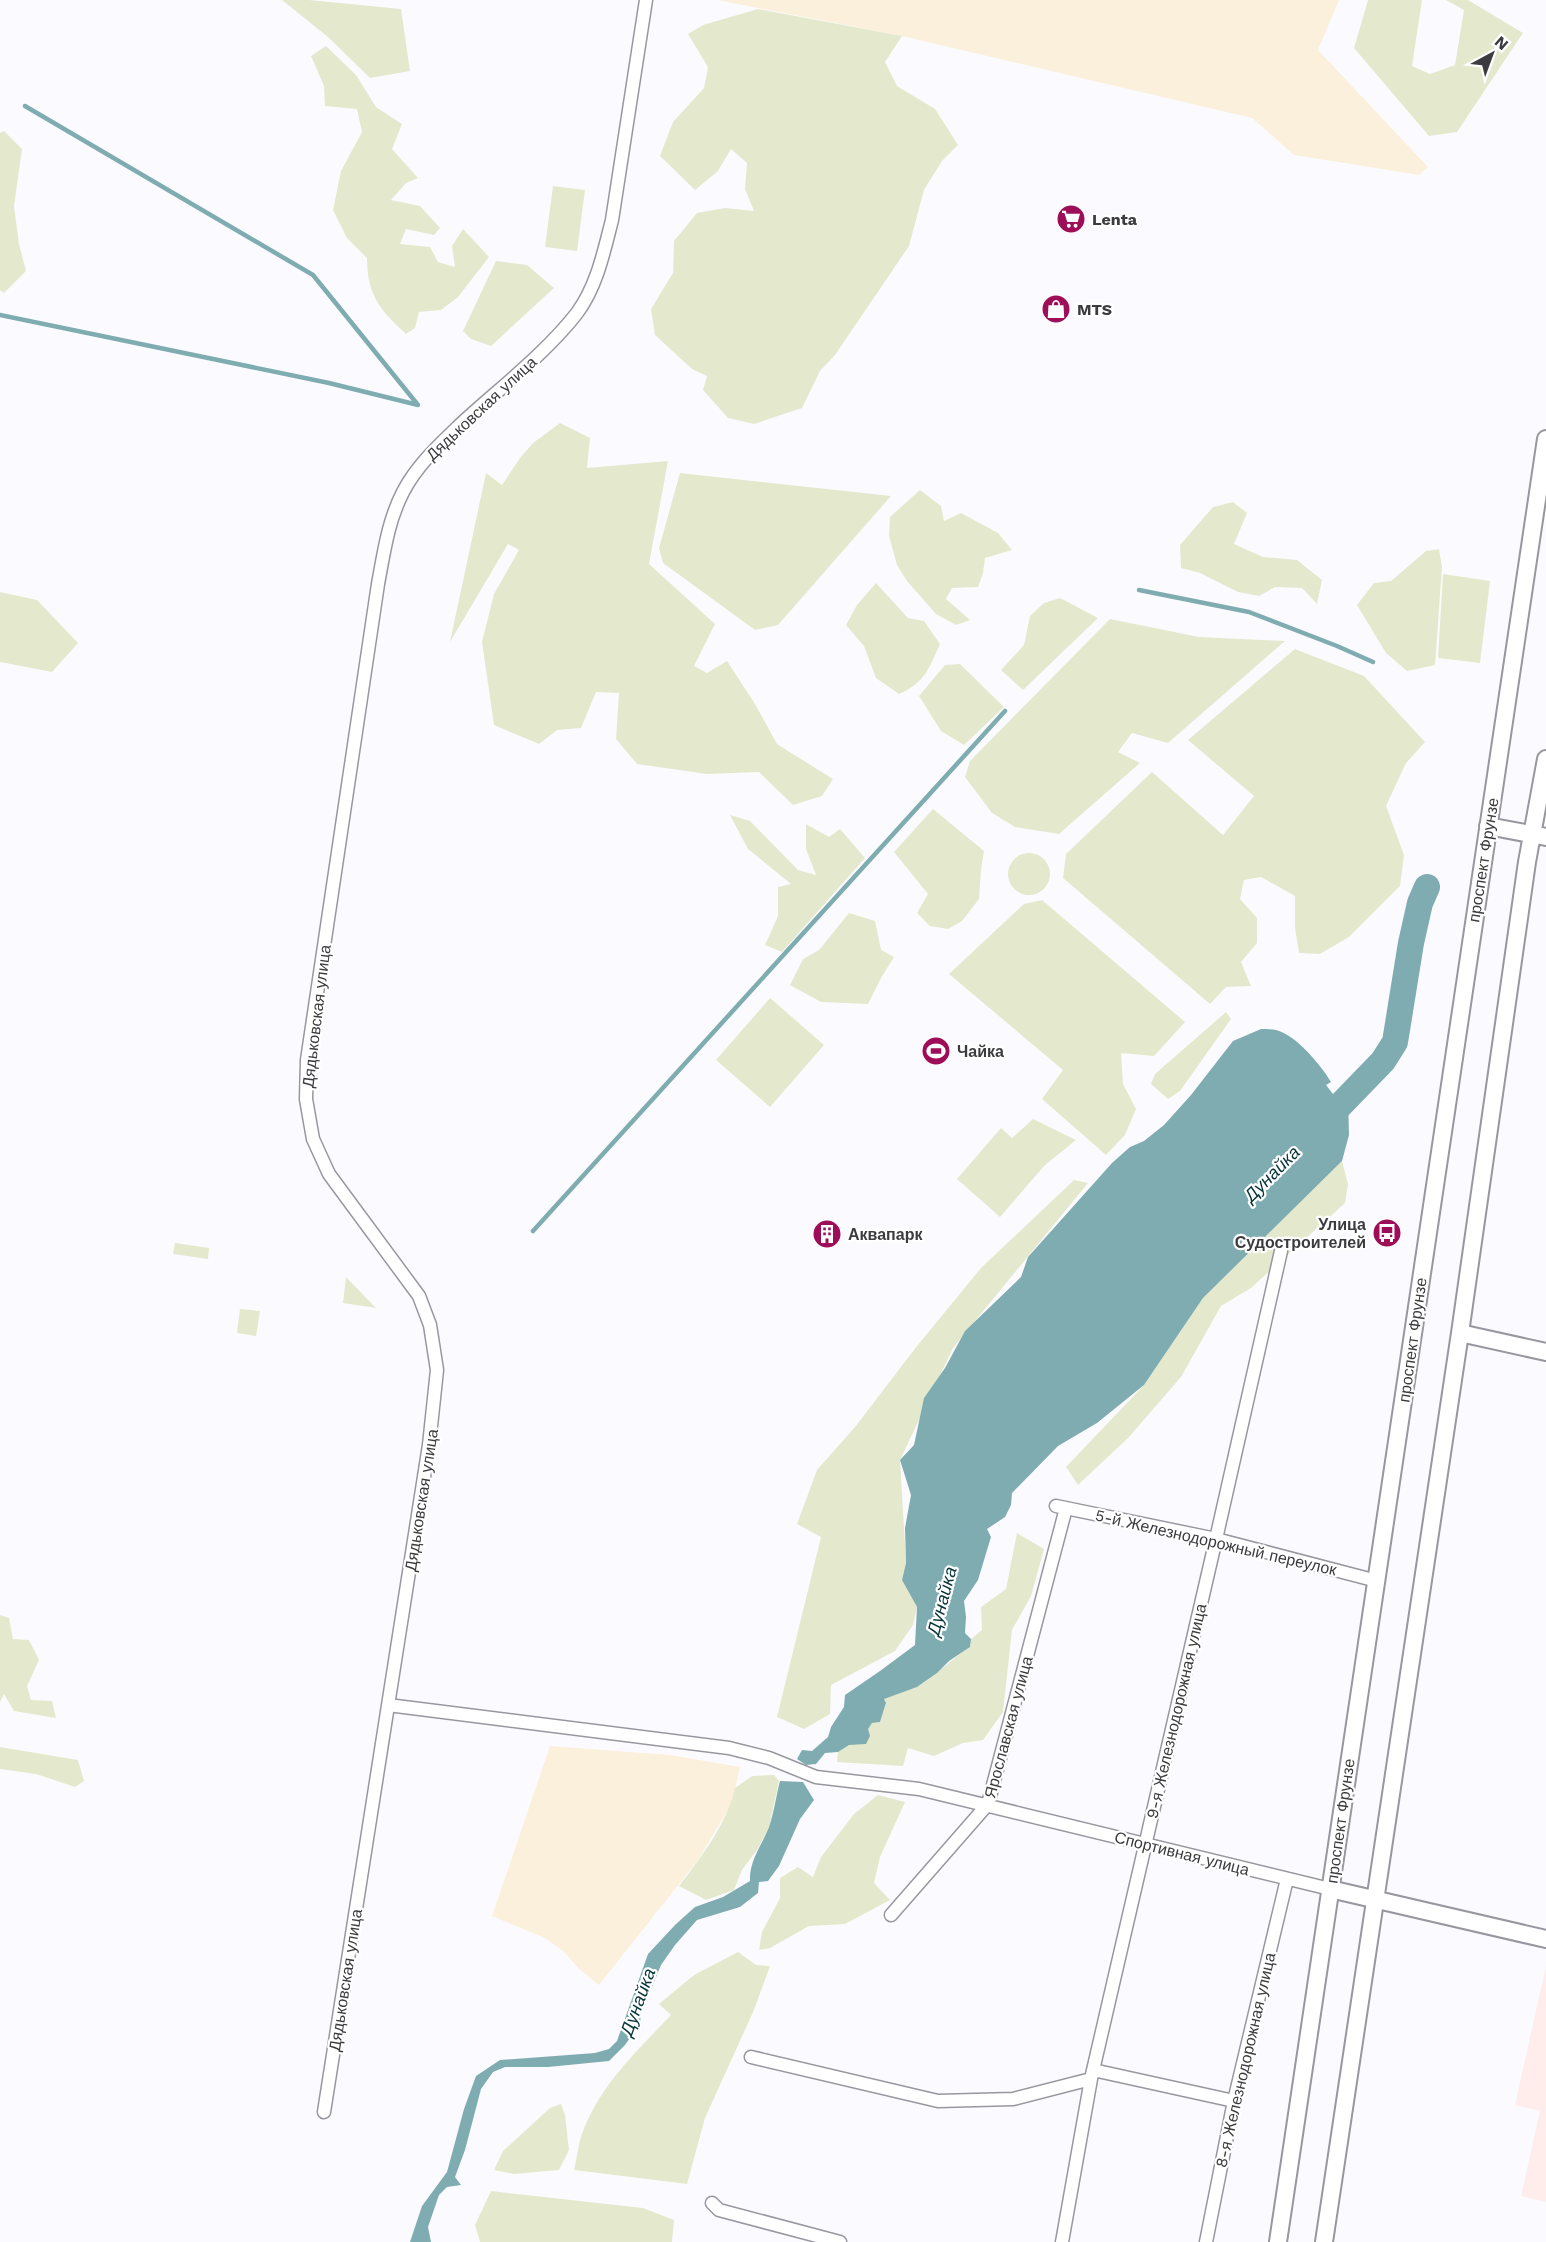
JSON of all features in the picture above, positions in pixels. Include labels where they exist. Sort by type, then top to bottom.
[{"type":"main road","name":"проспект Фрунзе","points":[[1278,2242],[1546,439]]},
{"type":"main road","points":[[1324,2242],[1460,1333],[1527,862],[1539,836],[1546,759]]},
{"type":"main road","points":[[1488,826],[1539,836]]},
{"type":"main road","points":[[1460,1333],[1546,1352]]},
{"type":"main road","name":"Спортивная улица","points":[[1330,1889],[1546,1939]]},
{"type":"street","name":"Дядьковская улица","points":[[324,2112],[433,1418],[437,1370],[433,1338],[419,1296],[329,1174],[313,1139],[306,1099],[307,1060],[375,607],[388,529],[403,492],[421,464],[555,338],[578,312],[592,286],[612,220],[646,0]]},
{"type":"street","name":"9-я Железнодорожная улица","points":[[1062,2242],[1092,2074],[1281,1251]]},
{"type":"street","name":"5-й Железнодорожный переулок","points":[[1061,1507],[1216,1539],[1377,1581]]},
{"type":"street","name":"Ярославская улица","points":[[891,1915],[988,1804],[1061,1507]]},
{"type":"street","name":"Спортивная улица","points":[[388,1705],[729,1748],[769,1758],[816,1777],[919,1789],[988,1804],[1330,1889]]},
{"type":"street","name":"8-я Железнодорожная улица","points":[[1206,2242],[1234,2101],[1287,1879]]},
{"type":"street","points":[[751,2057],[938,2101],[1013,2099],[1092,2074],[1234,2101]]},
{"type":"street","points":[[712,2203],[719,2210],[840,2242]]},
{"type":"shaded area","points":[[717,0],[1339,0],[1318,50],[1428,167],[1419,175],[1294,155],[1252,118],[902,36]]},
{"type":"shaded area","points":[[550,1746],[670,1755],[740,1767],[732,1803],[698,1860],[599,1985],[579,1969],[564,1952],[545,1938],[492,1916]]},
{"type":"shaded area","points":[[1546,1966],[1546,2202],[1521,2196],[1540,2111],[1515,2105]]},
{"type":"green space","points":[[282,0],[309,0],[401,9],[410,71],[370,78],[328,37]]},
{"type":"green space","points":[[1368,0],[1422,0],[1412,66],[1430,74],[1455,65],[1464,10],[1446,0],[1468,0],[1523,33],[1457,132],[1429,136],[1354,48]]},
{"type":"green space","points":[[758,9],[902,36],[885,62],[897,86],[935,109],[958,145],[942,161],[924,190],[909,246],[835,355],[820,371],[802,408],[754,424],[728,418],[703,390],[707,376],[692,369],[655,335],[651,309],[673,273],[674,241],[697,213],[725,208],[754,211],[745,189],[747,163],[731,149],[718,171],[695,190],[660,156],[673,122],[704,88],[708,67],[688,34],[703,25]]},
{"type":"green space","points":[[326,46],[356,75],[376,107],[402,124],[392,149],[418,178],[406,183],[391,200],[420,206],[440,228],[434,235],[406,229],[400,244],[430,247],[438,262],[455,267],[452,246],[463,229],[489,257],[458,297],[441,310],[419,312],[415,328],[406,334],[377,301],[369,282],[367,258],[347,238],[333,210],[341,171],[362,132],[357,109],[325,106],[324,86],[311,56]]},
{"type":"green space","points":[[4,131],[22,149],[14,206],[19,244],[26,271],[4,293],[0,290],[0,133]]},
{"type":"green space","points":[[553,186],[585,190],[577,251],[545,247]]},
{"type":"green space","points":[[496,261],[527,265],[554,288],[491,346],[471,339],[463,331]]},
{"type":"green space","points":[[560,423],[590,438],[587,468],[668,461],[649,564],[715,624],[694,666],[707,673],[727,661],[777,744],[833,779],[822,796],[793,805],[759,772],[707,774],[637,764],[616,739],[619,693],[596,692],[581,728],[557,730],[539,744],[494,725],[482,642],[494,594],[519,550],[508,544],[450,642],[486,473],[502,485],[533,443]]},
{"type":"green space","points":[[680,473],[891,496],[778,625],[755,630],[663,563],[659,548]]},
{"type":"green space","points":[[920,490],[941,506],[944,521],[961,513],[998,533],[1012,550],[985,558],[978,587],[952,588],[946,599],[970,620],[956,625],[936,614],[907,581],[897,565],[889,536],[890,517]]},
{"type":"green space","points":[[1233,502],[1247,513],[1234,544],[1263,557],[1297,560],[1322,580],[1317,604],[1302,588],[1275,587],[1259,596],[1238,592],[1200,573],[1181,568],[1180,545],[1213,507]]},
{"type":"green space","points":[[1439,549],[1442,567],[1435,665],[1407,671],[1386,653],[1357,605],[1374,583],[1391,581],[1426,551]]},
{"type":"green space","points":[[1443,574],[1490,581],[1480,663],[1438,658]]},
{"type":"green space","points":[[876,583],[908,618],[924,621],[940,644],[925,674],[915,685],[899,694],[876,678],[864,646],[846,625],[857,605]]},
{"type":"green space","points":[[0,592],[37,600],[78,643],[52,672],[0,662]]},
{"type":"green space","points":[[1060,598],[1098,618],[1023,690],[1001,670],[1024,645],[1030,616],[1044,603]]},
{"type":"green space","points":[[1110,619],[1199,637],[1285,641],[1168,743],[1132,733],[1118,752],[1140,763],[1059,834],[1015,827],[992,813],[965,777],[970,761]]},
{"type":"green space","points":[[1295,649],[1364,676],[1425,742],[1406,763],[1386,806],[1404,855],[1400,886],[1349,937],[1320,954],[1299,953],[1295,928],[1295,896],[1261,877],[1244,880],[1240,899],[1257,918],[1257,943],[1241,962],[1251,986],[1226,987],[1210,1004],[1063,878],[1066,854],[1152,772],[1223,835],[1254,796],[1188,740]]},
{"type":"green space","points":[[960,664],[1004,707],[964,745],[941,731],[919,696],[945,665]]},
{"type":"green space","points":[[933,809],[984,851],[979,899],[962,921],[948,929],[930,926],[917,913],[928,894],[894,852]]},
{"type":"green space","points":[[730,815],[750,821],[798,870],[816,875],[806,849],[806,824],[829,837],[840,829],[865,858],[782,952],[765,945],[778,916],[778,887],[791,884],[748,849]]},
{"type":"green space","points":[[1029,853],[1037,854],[1044,859],[1049,866],[1049,882],[1044,889],[1037,894],[1029,895],[1021,894],[1014,889],[1009,882],[1008,874],[1009,866],[1014,859],[1021,854]]},
{"type":"green space","points":[[1042,900],[1185,1022],[1154,1056],[1121,1053],[1123,1084],[1136,1109],[1125,1135],[1106,1155],[1042,1099],[1063,1070],[949,974],[1024,904]]},
{"type":"green space","points":[[849,913],[875,921],[881,950],[894,957],[868,1004],[821,1002],[790,985],[803,959],[819,950]]},
{"type":"green space","points":[[770,998],[824,1045],[770,1107],[716,1060]]},
{"type":"green space","points":[[1226,1012],[1231,1019],[1180,1091],[1168,1099],[1151,1084],[1155,1074]]},
{"type":"green space","points":[[1033,1119],[1076,1140],[1044,1166],[1000,1217],[957,1179],[1001,1128],[1012,1138]]},
{"type":"green space","points":[[1342,1161],[1348,1184],[1345,1203],[1251,1288],[1221,1306],[1181,1377],[1129,1437],[1078,1485],[1066,1467],[1144,1385],[1203,1298]]},
{"type":"green space","points":[[1074,1180],[1088,1183],[953,1348],[900,1460],[906,1563],[902,1580],[917,1607],[913,1625],[895,1651],[831,1685],[830,1714],[804,1729],[777,1717],[821,1537],[797,1524],[817,1470],[855,1427],[981,1268]]},
{"type":"green space","points":[[175,1243],[209,1248],[208,1259],[173,1254]]},
{"type":"green space","points":[[346,1277],[376,1308],[343,1303]]},
{"type":"green space","points":[[240,1309],[260,1311],[256,1336],[237,1333]]},
{"type":"green space","points":[[1017,1533],[1044,1549],[1031,1596],[1012,1630],[1003,1712],[983,1740],[963,1743],[934,1756],[908,1748],[903,1766],[837,1762],[838,1752],[872,1723],[880,1722],[886,1704],[884,1699],[920,1685],[970,1647],[971,1639],[982,1630],[981,1607],[1006,1589]]},
{"type":"green space","points":[[0,1615],[9,1618],[13,1639],[29,1640],[39,1660],[27,1686],[31,1700],[52,1701],[56,1718],[14,1711],[4,1694],[0,1702]]},
{"type":"green space","points":[[0,1747],[78,1760],[84,1781],[75,1787],[36,1774],[0,1769]]},
{"type":"green space","points":[[774,1775],[779,1781],[769,1827],[757,1850],[742,1870],[734,1890],[706,1900],[679,1886],[720,1827],[735,1788],[752,1776]]},
{"type":"green space","points":[[878,1795],[905,1802],[880,1857],[874,1883],[890,1900],[845,1924],[809,1926],[770,1948],[759,1950],[762,1932],[780,1898],[780,1878],[798,1867],[813,1877],[821,1857],[854,1814]]},
{"type":"green space","points":[[738,1952],[756,1965],[770,1966],[754,2010],[705,2118],[687,2184],[574,2170],[582,2134],[598,2100],[632,2056],[671,2015],[659,2004],[694,1975]]},
{"type":"green space","points":[[561,2104],[565,2115],[569,2150],[559,2170],[514,2174],[494,2170],[503,2151],[550,2108]]},
{"type":"green space","points":[[491,2191],[643,2208],[674,2220],[672,2242],[480,2242],[475,2225]]},
{"type":"water","points":[[1261,1029],[1284,1033],[1300,1044],[1331,1082],[1326,1085],[1333,1094],[1348,1098],[1349,1135],[1342,1161],[1203,1298],[1144,1385],[1097,1423],[1058,1446],[1012,1493],[1011,1505],[1005,1517],[987,1529],[991,1537],[978,1580],[964,1601],[965,1633],[971,1639],[970,1647],[917,1687],[884,1699],[886,1703],[880,1722],[872,1723],[868,1729],[870,1736],[866,1744],[849,1745],[838,1752],[825,1753],[816,1764],[806,1765],[797,1759],[802,1750],[812,1751],[828,1737],[831,1727],[844,1707],[845,1695],[915,1645],[917,1607],[902,1580],[906,1563],[905,1528],[911,1495],[900,1460],[914,1445],[924,1398],[945,1368],[965,1331],[1021,1277],[1028,1257],[1112,1163],[1130,1147],[1144,1141],[1164,1125],[1191,1095],[1233,1041]]},
{"type":"water","name":"Дунайка","points":[[780,1781],[803,1782],[814,1800],[800,1819],[779,1866],[768,1881],[759,1882],[758,1893],[740,1907],[697,1920],[661,1965],[641,2013],[640,2024],[625,2045],[609,2061],[548,2067],[505,2067],[493,2072],[481,2089],[465,2150],[455,2177],[461,2185],[447,2187],[439,2195],[428,2227],[431,2242],[410,2242],[422,2206],[447,2172],[464,2109],[476,2076],[500,2060],[595,2053],[609,2049],[617,2041],[648,1954],[695,1907],[723,1897],[750,1881],[754,1860],[771,1822]]},
{"type":"waterway","points":[[0,315],[329,383],[418,405],[313,275],[25,106]]},
{"type":"waterway","points":[[1139,590],[1249,612],[1373,662]]},
{"type":"waterway","points":[[533,1231],[1005,711]]},
{"type":"waterway","name":"Дунайка","points":[[1323,1123],[1383,1061],[1395,1042],[1411,943],[1420,903],[1427,887]]},
{"type":"place","name":"Lenta","points":[[1071,219]]},
{"type":"place","name":"MTS","points":[[1056,309]]},
{"type":"place","name":"Чайка","points":[[936,1051]]},
{"type":"place","name":"Улица Судостроителей","points":[[1387,1233]]},
{"type":"place","name":"Аквапарк","points":[[827,1234]]}]
